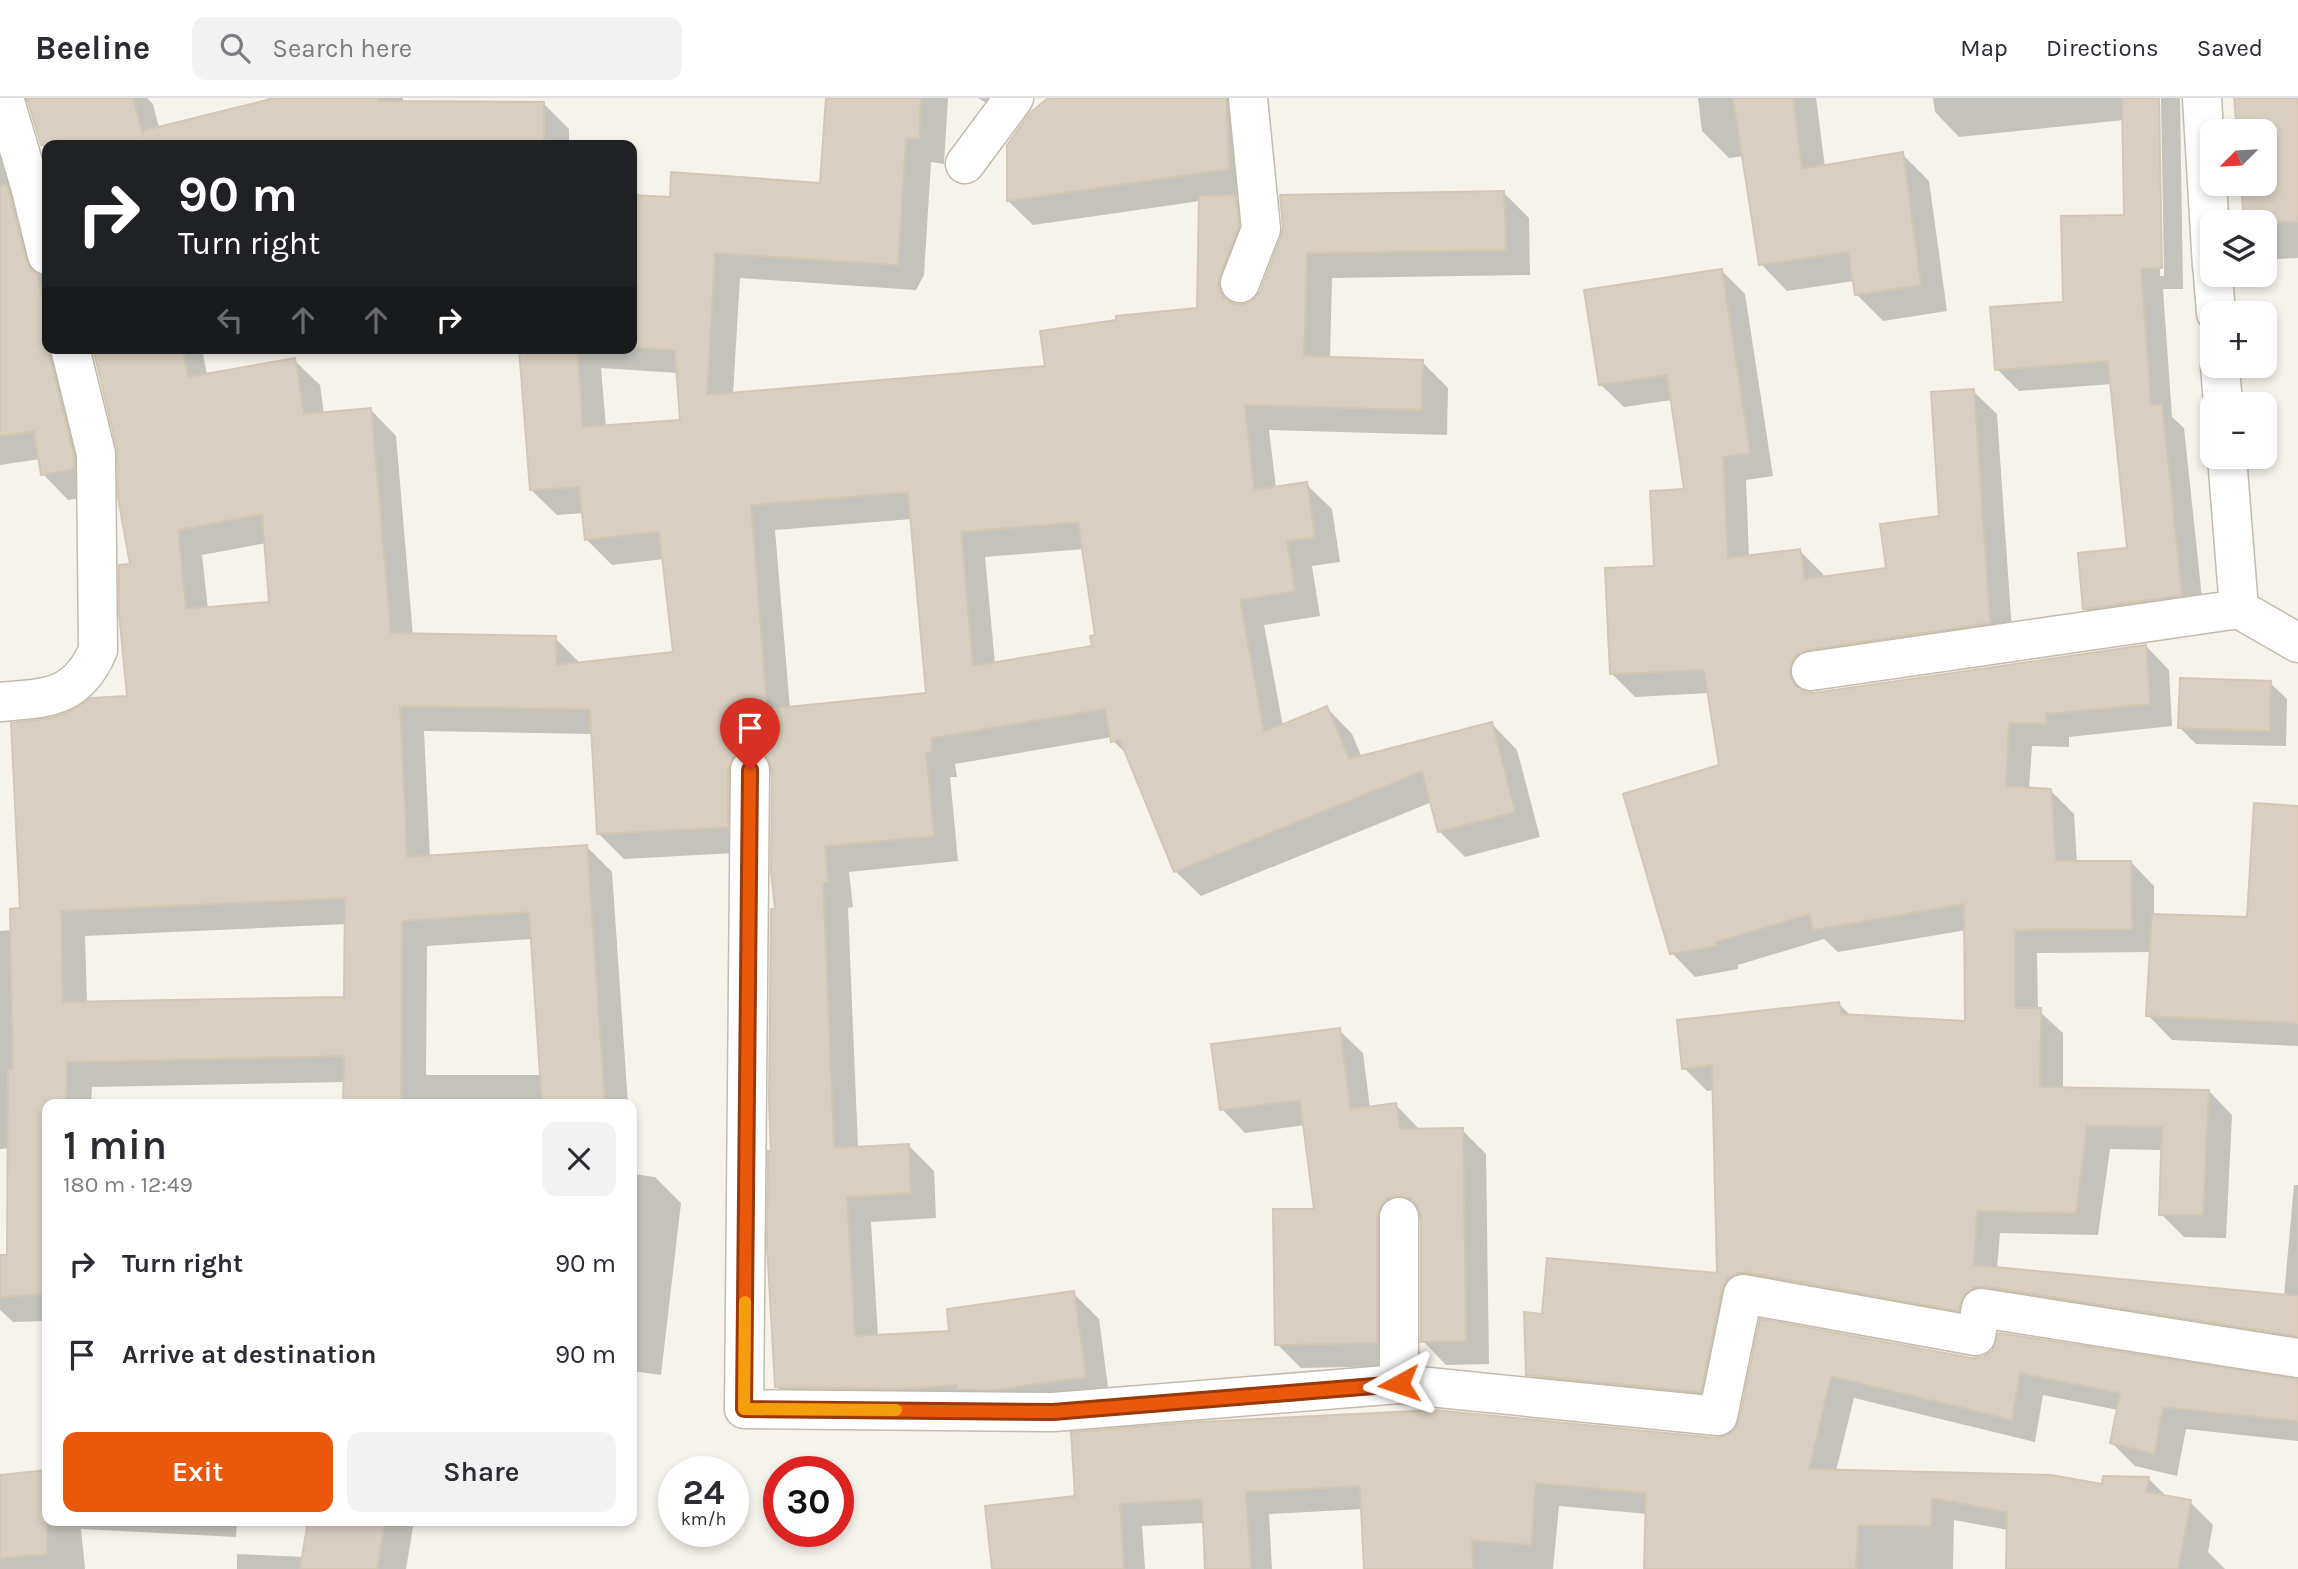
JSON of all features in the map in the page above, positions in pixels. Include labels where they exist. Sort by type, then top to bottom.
[{"type":"street","points":[[5,98],[42,236]]},
{"type":"street","points":[[965,164],[1014,98]]},
{"type":"street","points":[[1240,284],[1261,229],[1248,98]]},
{"type":"street","points":[[2202,98],[2209,210]]},
{"type":"street","points":[[0,702],[45,698],[71,688],[89,670],[98,650],[96,454],[71,354]]},
{"type":"street","points":[[2228,469],[2239,609]]},
{"type":"street","points":[[1811,671],[2239,609],[2298,643]]},
{"type":"street","points":[[750,770],[744,1409],[1053,1412],[1399,1384],[1718,1416],[1743,1294],[1976,1336],[1981,1308],[2298,1358]]},
{"type":"street","points":[[1399,1217],[1399,1384]]},
{"type":"building","points":[[27,98],[133,98],[143,137],[142,131],[275,98],[544,102],[544,140],[42,140],[41,145]]},
{"type":"building","points":[[826,98],[921,98],[919,139],[906,138],[898,265],[715,253],[707,395],[1045,366],[1040,331],[1116,320],[1116,316],[1197,308],[1199,196],[1236,195],[1239,226],[1218,286],[1223,297],[1231,303],[1243,305],[1253,300],[1260,292],[1281,237],[1283,227],[1280,195],[1504,191],[1506,250],[1307,253],[1304,356],[1423,360],[1422,410],[1245,405],[1254,490],[1307,482],[1315,537],[1287,541],[1295,591],[1240,600],[1264,732],[1327,706],[1349,759],[1492,722],[1515,812],[1438,832],[1422,771],[1174,872],[1120,740],[1111,742],[1105,709],[931,738],[932,752],[926,752],[934,836],[825,846],[828,882],[823,883],[834,1148],[909,1144],[911,1193],[847,1197],[855,1336],[949,1331],[947,1309],[1074,1291],[1086,1377],[992,1390],[957,1389],[957,1385],[895,1389],[775,1387],[767,1245],[768,1151],[771,1151],[771,909],[775,909],[771,871],[772,770],[769,760],[762,752],[751,748],[740,751],[732,758],[728,770],[728,827],[597,834],[590,709],[400,706],[407,857],[587,845],[605,1099],[542,1099],[529,912],[402,921],[401,1099],[343,1099],[344,1056],[67,1062],[66,1099],[42,1099],[42,1294],[0,1297],[0,1255],[7,1255],[8,1070],[13,1070],[10,909],[20,908],[11,723],[65,714],[91,698],[127,696],[119,613],[119,565],[130,564],[118,498],[117,449],[94,354],[183,354],[188,377],[295,358],[304,414],[371,408],[391,633],[556,636],[556,665],[673,652],[659,531],[585,540],[579,487],[530,490],[519,354],[577,354],[583,427],[680,420],[675,350],[637,347],[637,195],[670,197],[671,172],[820,183]],"holes":[[[908,492],[926,693],[767,709],[751,505]],[[262,514],[269,602],[186,609],[178,530]],[[1078,522],[1095,635],[1090,636],[1092,646],[973,666],[961,532]],[[345,898],[344,997],[63,1002],[61,911]]]},
{"type":"building","points":[[1048,98],[1226,98],[1229,169],[1007,201],[1007,145],[1030,113]]},
{"type":"building","points":[[1733,98],[1793,98],[1802,169],[1903,152],[1921,285],[1855,295],[1848,252],[1759,265]]},
{"type":"building","points":[[2122,98],[2159,98],[2162,268],[2141,268],[2151,405],[2162,404],[2182,595],[2083,609],[2078,553],[2127,548],[2108,361],[1995,370],[1990,307],[2063,302],[2061,216],[2124,215]]},
{"type":"building","points":[[2234,98],[2298,98],[2298,222],[2277,222],[2277,210],[2243,210],[2242,196],[2277,196],[2277,119],[2236,119]]},
{"type":"building","points":[[7,185],[26,260],[31,270],[37,274],[42,296],[42,354],[48,354],[74,457],[74,469],[41,475],[34,431],[0,436],[0,186]]},
{"type":"building","points":[[1722,269],[1750,453],[1723,457],[1728,558],[1800,549],[1805,579],[1886,568],[1880,524],[1939,516],[1931,392],[1974,389],[1990,623],[1807,650],[1797,654],[1791,664],[1790,675],[1794,685],[1814,693],[2146,645],[2150,704],[2046,714],[2047,724],[2009,723],[2006,786],[2051,789],[2056,861],[2131,861],[2132,929],[2015,930],[2015,1008],[2041,1008],[2040,1087],[2209,1090],[2203,1215],[2159,1215],[2162,1127],[2087,1126],[2076,1213],[1977,1211],[1974,1265],[2298,1296],[2298,1336],[1984,1286],[1974,1287],[1965,1294],[1958,1311],[1746,1272],[1736,1273],[1727,1279],[1722,1289],[1701,1392],[1526,1375],[1524,1312],[1542,1314],[1547,1258],[1717,1273],[1712,1065],[1682,1069],[1677,1020],[1839,1002],[1841,1014],[1965,1021],[1964,904],[1813,930],[1810,914],[1716,942],[1716,946],[1670,954],[1623,794],[1719,765],[1704,670],[1610,674],[1605,568],[1654,566],[1650,491],[1684,489],[1667,375],[1599,385],[1584,290]]},
{"type":"building","points":[[2180,678],[2271,681],[2270,731],[2178,728]]},
{"type":"building","points":[[2254,803],[2298,806],[2298,1023],[2146,1016],[2152,914],[2247,917]]},
{"type":"building","points":[[1340,1028],[1350,1109],[1396,1103],[1400,1129],[1463,1128],[1466,1341],[1421,1342],[1421,1216],[1418,1206],[1410,1198],[1398,1195],[1388,1198],[1380,1207],[1377,1216],[1377,1343],[1275,1345],[1273,1209],[1314,1209],[1300,1100],[1220,1110],[1211,1044]]},
{"type":"building","points":[[1760,1319],[1972,1358],[1983,1357],[1992,1351],[1999,1333],[2298,1379],[2298,1421],[2163,1407],[2154,1454],[2110,1443],[2120,1393],[2020,1373],[2012,1420],[1831,1376],[1809,1469],[2051,1475],[2102,1484],[2103,1476],[2149,1477],[2146,1492],[2191,1500],[2178,1569],[2006,1569],[2007,1512],[1932,1498],[1931,1526],[1858,1525],[1856,1569],[1644,1569],[1646,1493],[1536,1483],[1531,1545],[1472,1540],[1473,1569],[1364,1569],[1360,1486],[1246,1492],[1251,1569],[1205,1569],[1202,1499],[1120,1504],[1124,1569],[992,1569],[985,1506],[1075,1496],[1071,1432],[1198,1422],[1435,1410],[1716,1438],[1726,1436],[1734,1430],[1739,1420]]},
{"type":"building","points":[[42,1471],[42,1526],[47,1526],[47,1554],[0,1558],[0,1475]]},
{"type":"building","points":[[307,1526],[384,1526],[377,1569],[300,1569]]},
{"type":"slow traffic","points":[[745,1302],[744,1409],[896,1410]]},
{"type":"route","points":[[750,770],[744,1409],[1053,1412],[1399,1384]]}]
